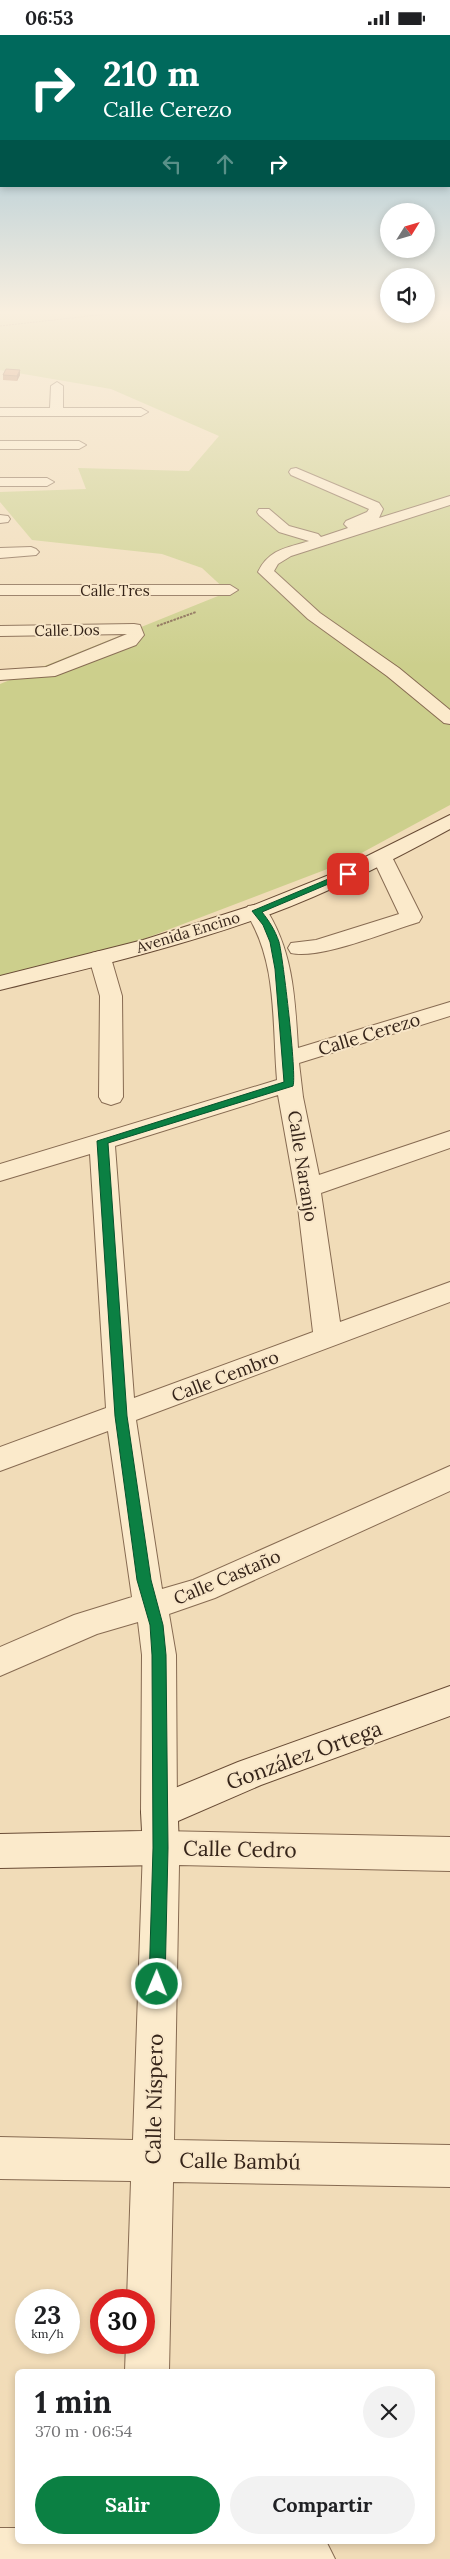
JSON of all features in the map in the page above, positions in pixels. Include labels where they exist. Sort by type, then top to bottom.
[{"type":"street","points":[[0,445],[79,445]]},
{"type":"street","points":[[296,472],[364,500],[376,509],[370,517],[311,541],[271,561],[266,572],[314,616],[393,672],[450,719]]},
{"type":"street","points":[[0,483],[47,482]]},
{"type":"street","points":[[264,512],[284,529],[311,541],[450,500]]},
{"type":"street","points":[[0,553],[31,552]]},
{"type":"street","name":"Calle Tres","points":[[0,591],[230,590]]},
{"type":"street","points":[[0,675],[38,673],[58,669],[133,640],[136,637],[134,629]]},
{"type":"street","name":"Calle Dos","points":[[0,631],[134,629]]},
{"type":"street","name":"Avenida Encino","points":[[0,983],[100,958],[256,911],[330,882],[450,821]]},
{"type":"street","points":[[299,948],[318,947],[411,917],[382,857]]},
{"type":"street","name":"Calle Naranjo","points":[[256,911],[267,924],[274,942],[288,1059],[289,1084],[308,1188],[328,1337]]},
{"type":"street","points":[[100,958],[111,996],[111,1097]]},
{"type":"street","name":"Calle Cerezo","points":[[288,1059],[450,1009]]},
{"type":"street","points":[[0,1173],[289,1084]]},
{"type":"street","points":[[308,1188],[450,1139]]},
{"type":"street","name":"Calle Níspero","points":[[102,1141],[121,1416],[150,1607],[156,1625],[159,1655],[160,1830],[147,2369]]},
{"type":"street","name":"Calle Cembro","points":[[0,1459],[121,1416],[450,1292]]},
{"type":"street","name":"Calle Castaño","points":[[0,1662],[81,1626],[114,1615],[150,1607],[204,1589],[450,1478]]},
{"type":"street","name":"González Ortega","points":[[160,1830],[250,1773],[450,1701]]},
{"type":"street","name":"Calle Cedro","points":[[0,1851],[160,1830],[450,1854]]},
{"type":"street","name":"Calle Bambú","points":[[0,2158],[153,2159],[450,2166]]},
{"type":"street","points":[[0,2552],[142,2551],[311,2559]]},
{"type":"path","points":[[134,629],[166,624],[218,602],[231,592],[230,590]]},
{"type":"green space","points":[[207,431],[450,431],[450,805],[343,863],[86,961],[0,977],[0,684],[228,592],[202,568],[162,554],[32,540],[0,502],[0,492],[86,489],[78,468],[189,471],[219,436]]},
{"type":"route","points":[[157,1984],[161,1848],[159,1812],[159,1655],[156,1625],[144,1580],[121,1416],[102,1141],[289,1084],[279,969],[274,942],[267,924],[256,911],[296,897],[348,874]]}]
